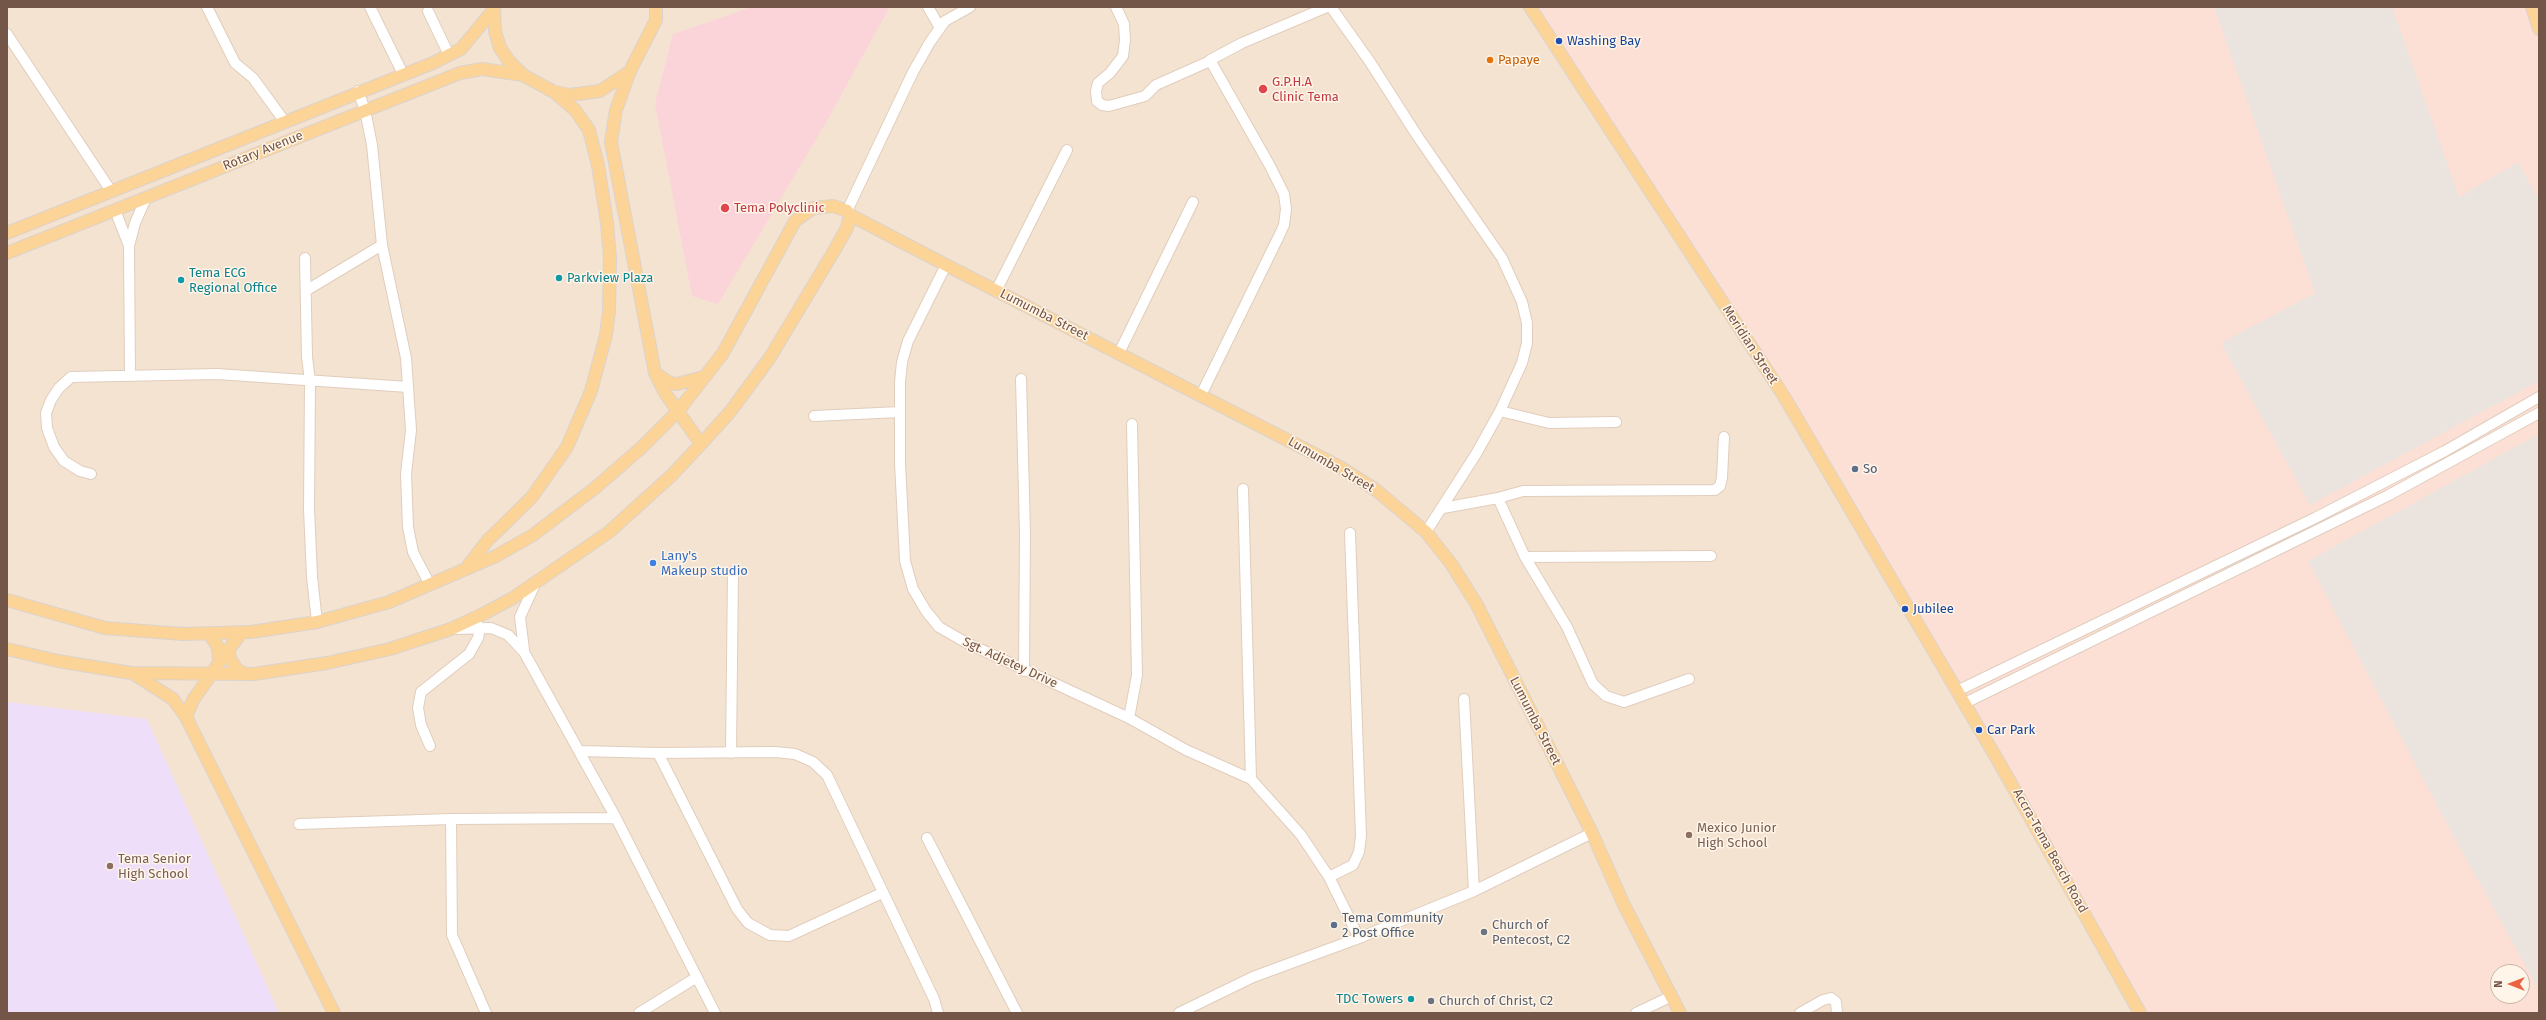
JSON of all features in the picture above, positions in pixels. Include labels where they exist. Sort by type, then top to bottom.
[{"type":"main road","points":[[656,7],[656,20]]},
{"type":"main road","points":[[665,7],[656,20],[630,71],[616,110],[611,142],[655,373],[665,394],[679,410],[701,444]]},
{"type":"main road","name":"Meridian Street","points":[[1530,7],[1785,398],[1958,691]]},
{"type":"main road","points":[[2532,7],[2539,29]]},
{"type":"main road","name":"Rotary Avenue","points":[[7,233],[449,55],[470,41],[494,8]]},
{"type":"main road","points":[[467,567],[488,541],[532,497],[566,447],[591,392],[606,335],[609,311],[610,258],[594,144],[584,120],[554,92],[523,75],[509,61],[500,48],[495,31],[494,8]]},
{"type":"main road","name":"Rotary Avenue","points":[[7,253],[366,110],[471,70],[497,70],[523,75]]},
{"type":"main road","points":[[554,92],[570,95],[600,91],[630,71]]},
{"type":"main road","name":"Lumumba Street","points":[[7,600],[105,628],[162,634],[210,635],[241,633],[317,622],[389,602],[430,586],[467,567],[496,556],[533,535],[563,513],[641,448],[679,410],[723,353],[795,221],[803,213],[822,206],[833,206],[1340,467],[1376,490],[1426,532],[1452,565],[1477,605],[1592,833],[1624,905],[1680,1013]]},
{"type":"main road","points":[[7,649],[58,662],[131,673],[246,674],[327,663],[390,649],[451,629],[490,610],[537,582],[608,532],[672,475],[730,412],[769,359],[834,251],[847,228],[848,213]]},
{"type":"main road","points":[[655,373],[670,383],[677,384],[705,377]]},
{"type":"main road","points":[[241,633],[229,649],[229,657],[237,670],[246,674]]},
{"type":"main road","points":[[186,717],[193,700],[213,674],[219,663],[220,652],[215,639],[210,635]]},
{"type":"main road","points":[[131,673],[173,699],[186,717],[334,1013]]},
{"type":"main road","name":"Accra-Tema Beach Road","points":[[1958,691],[2140,1013]]},
{"type":"street","points":[[208,7],[233,60],[252,78],[285,122]]},
{"type":"street","points":[[370,7],[403,74]]},
{"type":"street","points":[[928,7],[940,28]]},
{"type":"street","points":[[848,213],[913,72],[945,21],[970,7]]},
{"type":"street","points":[[1116,7],[1124,24],[1125,40],[1123,56],[1110,73],[1098,83],[1096,91],[1097,101],[1102,105],[1109,106],[1145,96],[1156,85],[1210,61],[1242,44],[1327,7]]},
{"type":"street","points":[[1331,7],[1418,137],[1502,258],[1518,290],[1528,323],[1527,343],[1522,363],[1500,411],[1443,508],[1426,532]]},
{"type":"street","points":[[428,11],[449,55]]},
{"type":"street","points":[[7,34],[111,191]]},
{"type":"street","points":[[1201,395],[1284,225],[1286,209],[1284,194],[1270,166],[1210,61]]},
{"type":"street","points":[[358,91],[366,110],[372,145],[382,245],[406,358],[411,430],[406,474],[408,527],[413,552],[430,586]]},
{"type":"street","points":[[996,291],[1067,150]]},
{"type":"street","points":[[130,376],[129,246],[135,222],[146,198]]},
{"type":"street","points":[[1119,353],[1193,202]]},
{"type":"street","points":[[116,210],[129,246]]},
{"type":"street","points":[[307,290],[382,245]]},
{"type":"street","points":[[306,258],[307,357],[310,381],[310,517],[312,577],[317,622]]},
{"type":"street","name":"Sgt. Adjetey Drive","points":[[946,265],[908,341],[902,362],[900,412],[906,561],[913,589],[926,611],[939,627],[965,642],[1024,671],[1129,718],[1186,750],[1251,779],[1301,835],[1329,878],[1359,938]]},
{"type":"street","points":[[91,474],[80,471],[64,461],[54,447],[47,428],[46,413],[50,400],[59,388],[71,377],[92,375],[130,376],[217,374],[408,387]]},
{"type":"street","points":[[1021,379],[1024,533],[1024,671]]},
{"type":"street","points":[[1958,691],[2315,518],[2445,451],[2539,397]]},
{"type":"street","points":[[1500,411],[1549,423],[1616,422]]},
{"type":"street","points":[[814,416],[900,412]]},
{"type":"street","points":[[1965,703],[2382,498],[2539,412]]},
{"type":"street","points":[[1129,718],[1137,675],[1132,424]]},
{"type":"street","points":[[1443,508],[1498,498],[1523,490],[1715,490],[1720,486],[1722,478],[1724,437]]},
{"type":"street","points":[[1243,489],[1251,779]]},
{"type":"street","points":[[1498,498],[1525,558],[1567,627],[1593,684],[1606,696],[1624,702],[1689,679]]},
{"type":"street","points":[[1329,878],[1353,865],[1360,852],[1361,836],[1350,533]]},
{"type":"street","points":[[1525,558],[1711,556]]},
{"type":"street","points":[[731,753],[733,572]]},
{"type":"street","points":[[524,652],[520,617],[537,582]]},
{"type":"street","points":[[451,629],[480,627],[492,628],[503,632],[524,652],[616,818],[715,1013]]},
{"type":"street","points":[[430,746],[421,725],[418,708],[420,692],[469,654],[478,638],[480,627]]},
{"type":"street","points":[[1464,699],[1474,891]]},
{"type":"street","points":[[580,751],[658,753],[775,752],[795,754],[813,762],[827,775],[882,893],[934,999],[938,1013]]},
{"type":"street","points":[[658,753],[737,909],[748,923],[770,935],[789,936],[882,893]]},
{"type":"street","points":[[299,824],[451,819],[616,818]]},
{"type":"street","points":[[451,819],[452,935],[486,1013]]},
{"type":"street","points":[[1179,1013],[1253,977],[1359,938],[1474,891],[1592,833]]},
{"type":"street","points":[[927,838],[1017,1013]]},
{"type":"street","points":[[639,1013],[697,977]]},
{"type":"street","points":[[1636,1013],[1672,996]]},
{"type":"street","points":[[1800,1013],[1823,1000],[1831,998],[1836,1002],[1837,1013]]},
{"type":"shaded area","points":[[7,7],[1526,7],[1739,331],[2141,1013],[7,1013]]},
{"type":"shaded area","name":"Tema Polyclinic","points":[[752,7],[887,7],[888,10],[827,121],[718,304],[692,296],[655,104],[673,34]]},
{"type":"shaded area","points":[[1526,7],[2539,7],[2539,1013],[2141,1013],[1739,331]]},
{"type":"shaded area","points":[[2214,7],[2392,7],[2459,197],[2518,162],[2539,201],[2539,381],[2310,505],[2221,343],[2315,293]]},
{"type":"shaded area","points":[[2539,434],[2539,990],[2530,974],[2530,964],[2525,964],[2447,824],[2308,561]]},
{"type":"shaded area","name":"Tema Senior High School","points":[[7,702],[147,719],[279,1013],[7,1013]]},
{"type":"place","name":"Washing Bay","points":[[1559,41]]},
{"type":"place","name":"Papaye","points":[[1490,60]]},
{"type":"place","name":"G.P.H.A Clinic Tema","points":[[1263,89]]},
{"type":"place","name":"Tema Polyclinic","points":[[725,208]]},
{"type":"place","name":"Parkview Plaza","points":[[559,278]]},
{"type":"place","name":"Tema ECG Regional Office","points":[[181,280]]},
{"type":"place","name":"So","points":[[1855,469]]},
{"type":"place","name":"Lany's Makeup studio","points":[[653,563]]},
{"type":"place","name":"Jubilee","points":[[1905,609]]},
{"type":"place","name":"Car Park","points":[[1979,730]]},
{"type":"place","name":"Mexico Junior High School","points":[[1689,835]]},
{"type":"place","name":"Tema Senior High School","points":[[110,866]]},
{"type":"place","name":"Tema Community 2 Post Office","points":[[1334,925]]},
{"type":"place","name":"Church of Pentecost, C2","points":[[1484,932]]},
{"type":"place","name":"TDC Towers","points":[[1411,999]]},
{"type":"place","name":"Church of Christ, C2","points":[[1431,1001]]}]
